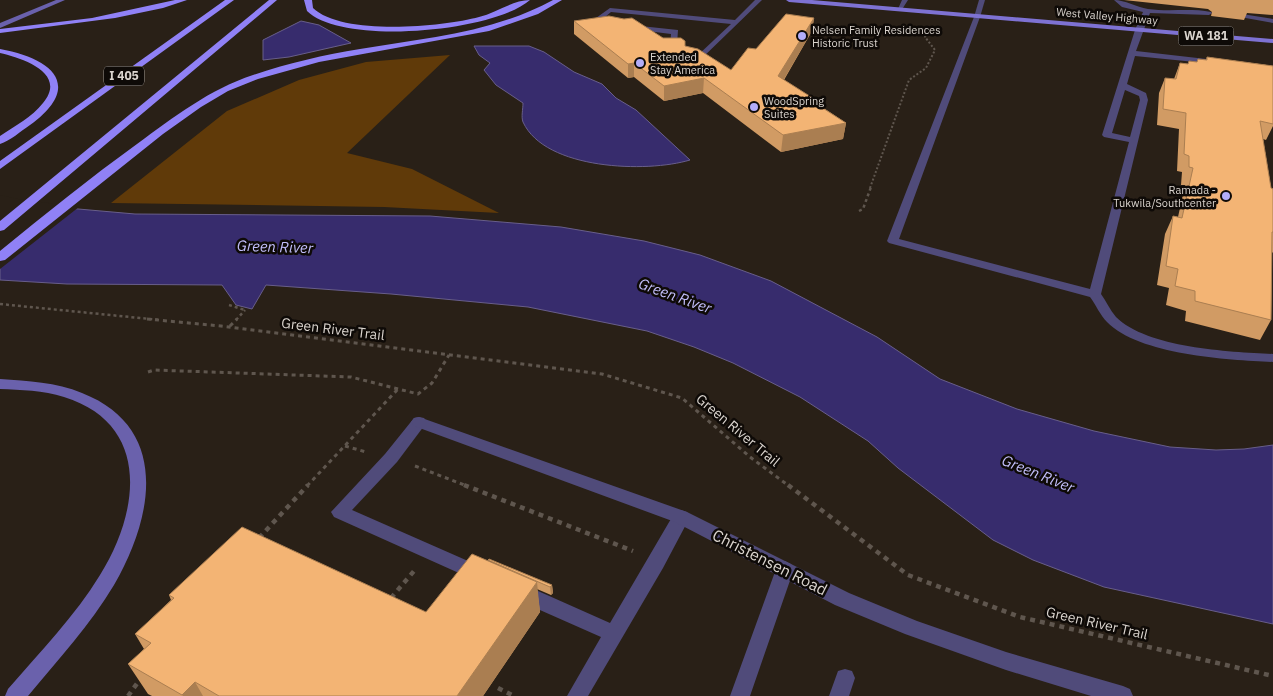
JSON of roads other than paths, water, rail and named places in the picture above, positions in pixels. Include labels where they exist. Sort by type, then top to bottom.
[{"type":"highway","points":[[0,30],[59,25],[120,16],[183,0]]},
{"type":"highway","name":"I 405","points":[[0,166],[230,0]]},
{"type":"highway","name":"I 405","points":[[0,227],[273,0]]},
{"type":"highway","points":[[308,0],[307,4],[310,10],[318,16],[331,20],[356,25],[402,28],[442,25],[483,18],[510,10],[526,0]]},
{"type":"highway","points":[[0,257],[112,167],[207,98],[253,77],[320,59],[498,27],[539,12],[558,0]]},
{"type":"highway","points":[[0,141],[37,114],[51,98],[54,87],[50,73],[44,68],[28,58],[4,52]]},
{"type":"main road","points":[[37,10],[40,0]]},
{"type":"main road","points":[[0,26],[62,0]]},
{"type":"main road","name":"West Valley Highway","points":[[789,0],[1273,42]]},
{"type":"main road","points":[[0,384],[54,390],[78,396],[103,409],[122,427],[134,449],[140,475],[138,506],[132,529],[108,579],[89,606],[15,696]]},
{"type":"street","points":[[620,26],[676,32],[673,46],[683,48],[691,53],[689,57],[699,59],[734,22],[759,0]]},
{"type":"street","points":[[982,0],[893,241],[1095,294],[1144,100],[1142,95],[1122,86]]},
{"type":"street","points":[[611,25],[592,23],[610,10],[734,22]]},
{"type":"street","points":[[1134,141],[1108,135],[1138,30],[1147,12],[1156,10],[1209,12]]},
{"type":"street","points":[[1242,16],[1273,21]]},
{"type":"street","points":[[1132,53],[1226,63]]},
{"type":"street","name":"Christensen Road","points":[[491,579],[340,512],[391,458],[419,422],[681,517],[842,599],[912,628],[1006,661],[1123,696]]},
{"type":"street","points":[[577,696],[613,633],[658,562],[681,517]]},
{"type":"street","points":[[740,696],[785,569]]},
{"type":"street","points":[[508,587],[613,633]]},
{"type":"lane","points":[[899,10],[905,0]]},
{"type":"lane","points":[[1117,0],[1124,6],[1147,12]]},
{"type":"lane","points":[[1095,294],[1113,321],[1134,334],[1199,352],[1238,357],[1273,358]]},
{"type":"water","points":[[301,21],[319,25],[351,43],[289,57],[263,60],[263,40]]},
{"type":"water","points":[[474,46],[529,46],[544,52],[574,72],[602,84],[616,98],[636,110],[690,160],[649,166],[624,166],[574,159],[552,150],[535,138],[523,122],[523,103],[496,85],[484,70],[490,63],[479,55]]},
{"type":"water","name":"Green River","points":[[0,198],[67,208],[135,214],[430,216],[561,227],[644,241],[700,255],[771,281],[877,337],[940,379],[1017,409],[1094,431],[1170,447],[1216,450],[1273,445],[1273,624],[1104,587],[1033,560],[993,540],[898,468],[868,441],[800,397],[733,363],[647,331],[528,307],[391,294],[266,285],[252,309],[236,305],[222,285],[67,284],[0,280]]},
{"type":"place","name":"Nelsen Family Residences Historic Trust","points":[[802,36]]},
{"type":"place","name":"Extended Stay America","points":[[640,63]]},
{"type":"place","name":"WoodSpring Suites","points":[[754,107]]},
{"type":"place","name":"Ramada - Tukwila/Southcenter","points":[[1226,196]]}]
